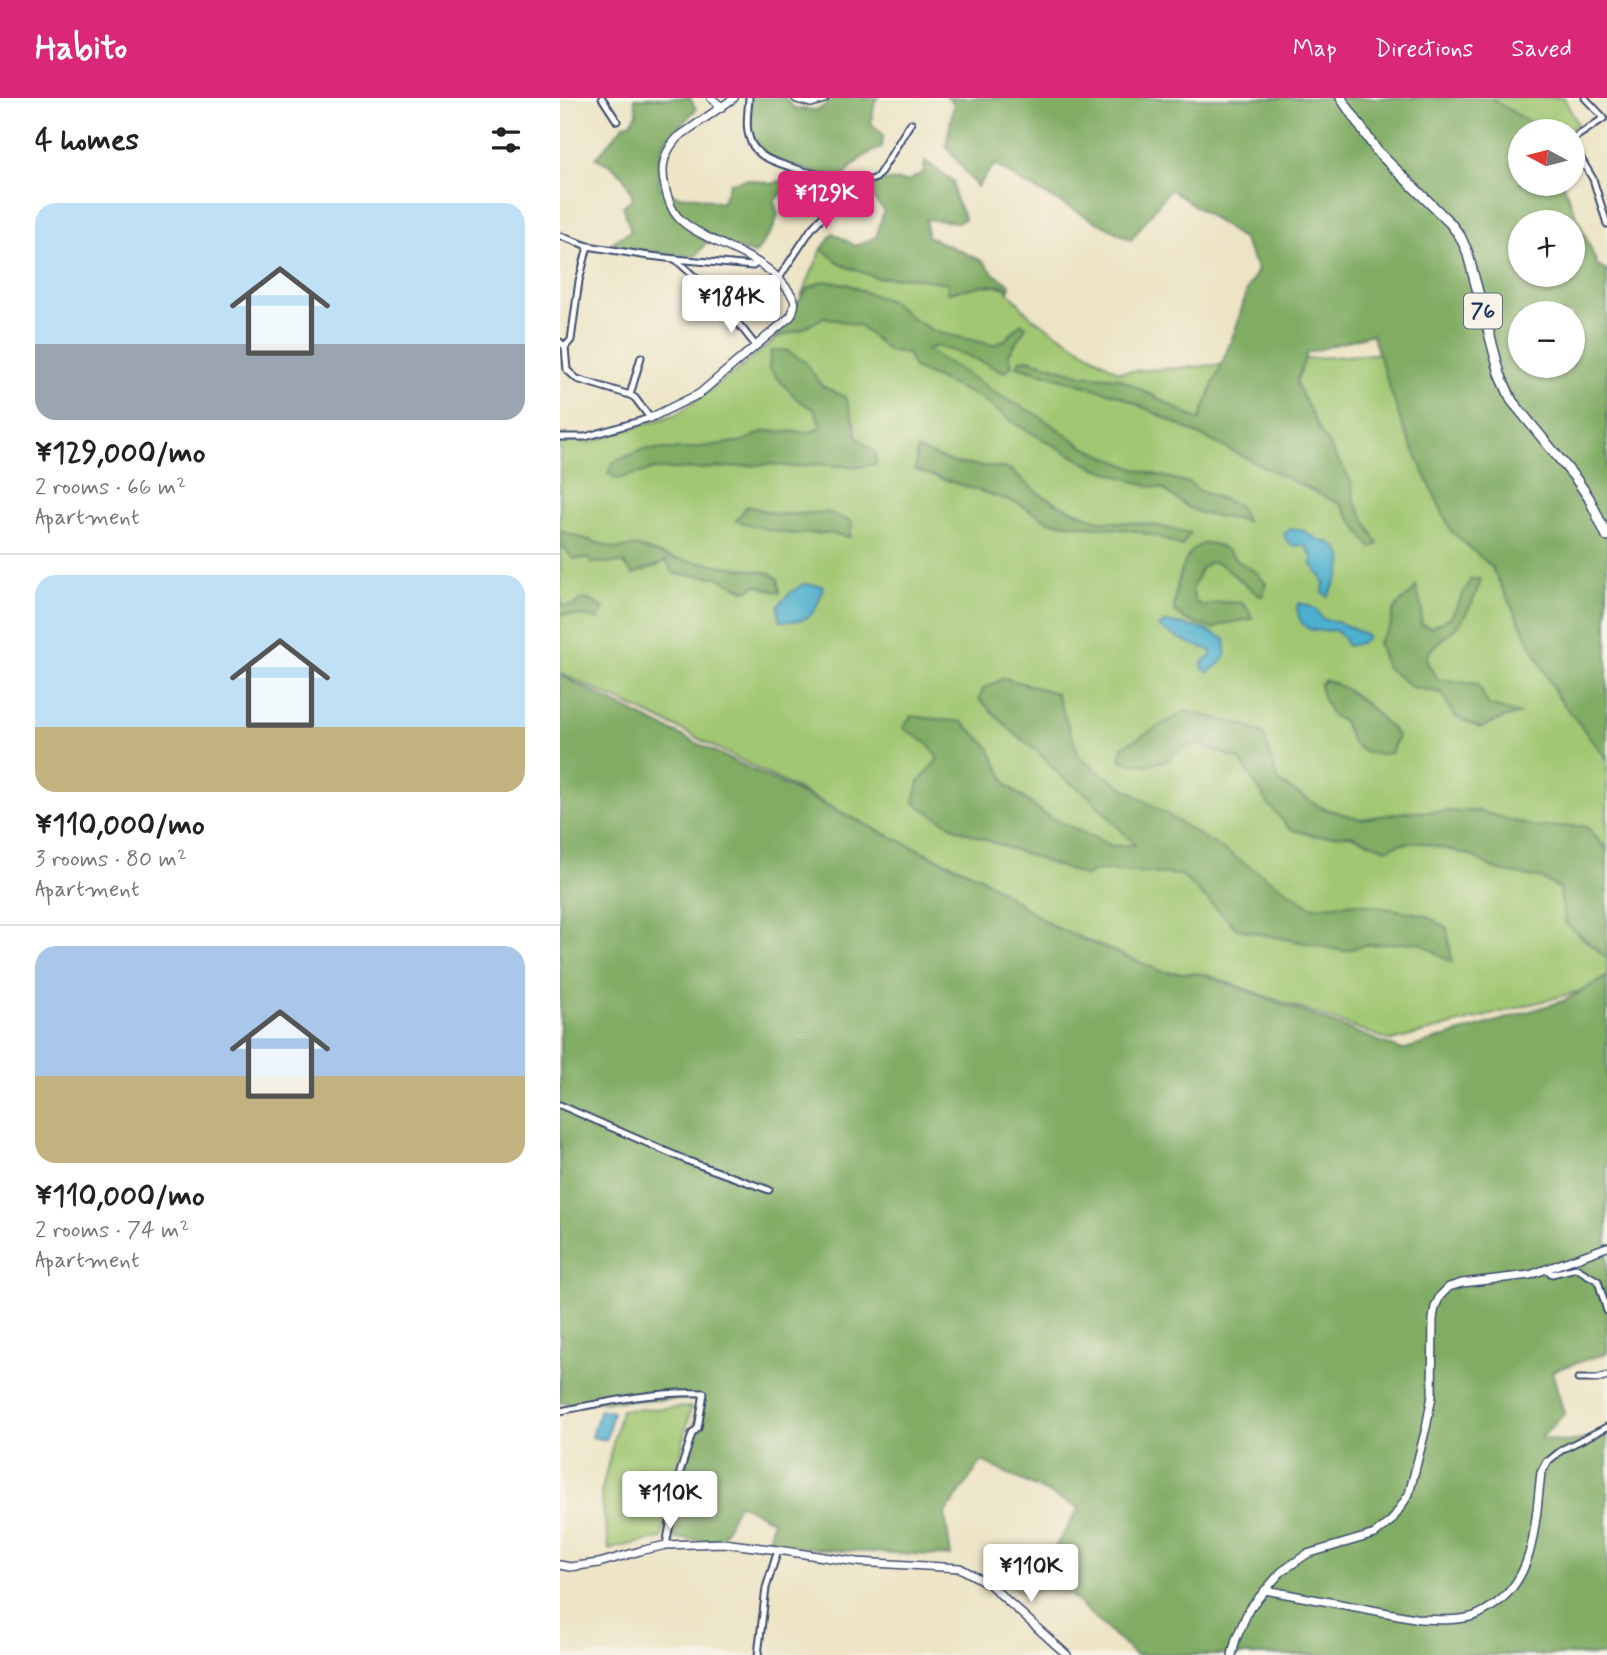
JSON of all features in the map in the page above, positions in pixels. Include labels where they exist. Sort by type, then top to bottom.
[{"type":"main road","points":[[797,98],[811,102],[824,98]]},
{"type":"main road","name":"76","points":[[1341,98],[1377,151],[1460,236],[1467,251],[1500,374],[1512,401],[1576,479],[1589,498],[1607,536]]},
{"type":"street","points":[[602,98],[617,121]]},
{"type":"street","points":[[711,98],[722,107]]},
{"type":"street","points":[[560,437],[585,437],[650,418],[699,394],[791,316],[794,300],[769,268],[695,230],[677,216],[667,196],[662,169],[670,146],[678,137],[734,98]]},
{"type":"street","points":[[749,98],[749,137],[762,156],[799,171],[857,181],[864,182],[877,177],[911,123]]},
{"type":"street","points":[[1585,98],[1606,119],[1586,131]]},
{"type":"street","points":[[1586,167],[1593,179],[1607,224]]},
{"type":"street","points":[[779,278],[812,228],[825,214],[851,197],[857,181]]},
{"type":"street","points":[[560,236],[588,246],[642,256],[754,266],[758,262]]},
{"type":"street","points":[[588,246],[579,281],[570,340],[562,345],[567,370],[577,379],[630,395],[650,418]]},
{"type":"street","points":[[675,259],[717,297]]},
{"type":"street","points":[[727,309],[755,346]]},
{"type":"street","points":[[630,395],[641,357]]},
{"type":"street","points":[[560,1105],[688,1161],[769,1190]]},
{"type":"street","points":[[1232,1655],[1249,1609],[1281,1572],[1307,1554],[1376,1534],[1392,1520],[1409,1493],[1432,1396],[1433,1319],[1440,1296],[1449,1287],[1462,1283],[1530,1275],[1607,1247]]},
{"type":"street","points":[[1547,1270],[1552,1275],[1576,1268],[1591,1276],[1598,1281],[1607,1311]]},
{"type":"street","points":[[1578,1379],[1607,1376]]},
{"type":"street","points":[[560,1411],[628,1398],[704,1393],[698,1428],[692,1434],[680,1472],[666,1545]]},
{"type":"street","points":[[1265,1590],[1420,1619],[1445,1620],[1487,1611],[1507,1595],[1523,1573],[1532,1548],[1541,1474],[1547,1462],[1563,1449],[1607,1427]]},
{"type":"street","points":[[560,1565],[570,1567],[599,1563],[666,1545],[723,1543],[857,1562],[960,1568],[989,1584],[1067,1655]]},
{"type":"street","points":[[758,1655],[766,1588],[778,1550]]},
{"type":"green space","points":[[634,98],[690,98],[696,109],[665,141],[658,162],[660,188],[677,196],[698,197],[722,203],[730,183],[747,179],[772,184],[790,177],[794,183],[774,201],[778,215],[773,229],[755,254],[708,240],[696,256],[620,248],[613,242],[631,231],[623,206],[633,198],[620,173],[596,158],[637,113]]},
{"type":"green space","points":[[751,98],[785,98],[795,109],[818,110],[836,98],[878,98],[871,123],[883,135],[882,147],[852,166],[844,177],[817,173],[771,159],[750,132]]},
{"type":"green space","points":[[947,98],[1490,98],[1524,119],[1508,119],[1508,196],[1568,196],[1574,210],[1508,210],[1508,287],[1585,287],[1585,236],[1598,266],[1607,271],[1607,759],[1557,696],[1491,566],[1451,531],[1402,425],[1372,334],[1307,353],[1296,383],[1319,429],[1352,483],[1354,500],[1378,544],[1371,548],[1340,504],[1118,395],[1017,366],[1020,360],[1028,359],[1082,375],[1119,378],[1199,420],[1236,328],[1247,290],[1258,270],[1243,239],[1170,189],[1131,240],[1021,182],[995,164],[977,187],[946,146],[954,103]]},
{"type":"green space","points":[[1489,98],[1564,98],[1575,119],[1516,119]]},
{"type":"green space","points":[[925,161],[953,181],[955,198],[965,219],[957,222],[926,219],[927,236],[983,261],[994,274],[1010,284],[1009,292],[1005,286],[985,285],[947,293],[948,283],[909,277],[878,278],[842,265],[822,249],[833,233],[856,246],[876,237],[884,210],[864,189],[868,180],[908,181],[924,172]]},
{"type":"green space","points":[[833,233],[874,274],[1004,287],[1031,317],[1119,372],[1387,353],[1607,734],[1607,984],[1392,1041],[1204,974],[1163,972],[1054,927],[980,877],[884,834],[680,729],[560,673],[560,434],[588,443],[677,414],[739,369],[801,318],[801,296],[822,249]]},
{"type":"green space","points":[[823,281],[847,284],[891,301],[913,319],[936,332],[994,345],[1006,339],[1021,323],[1026,327],[1009,354],[1012,365],[1005,372],[937,346],[926,350],[1000,396],[1036,414],[1084,447],[1135,469],[1189,483],[1200,491],[1238,505],[1246,521],[1200,513],[1187,507],[1162,488],[1148,486],[1093,467],[1017,425],[979,397],[914,368],[907,353],[889,351],[860,326],[824,317],[801,330],[774,338],[807,289]]},
{"type":"green space","points":[[786,350],[805,362],[822,386],[845,397],[857,437],[875,452],[876,464],[858,467],[817,464],[794,467],[772,464],[655,469],[617,479],[608,473],[614,462],[644,449],[686,449],[743,441],[765,431],[811,432],[821,427],[815,410],[798,400],[769,369],[771,351]]},
{"type":"green space","points":[[917,449],[955,463],[1009,469],[1038,493],[1099,521],[1149,524],[1190,533],[1182,546],[1131,530],[1048,521],[1017,503],[915,470]]},
{"type":"green space","points":[[747,506],[777,514],[828,512],[852,522],[850,537],[826,533],[794,534],[736,521]]},
{"type":"green space","points":[[560,531],[617,549],[635,546],[672,558],[770,573],[778,579],[780,593],[757,585],[746,591],[717,577],[674,574],[666,560],[633,574],[624,563],[592,563],[587,558],[573,559],[564,547],[560,546]]},
{"type":"green space","points":[[1204,543],[1227,550],[1257,573],[1266,584],[1263,596],[1260,596],[1220,564],[1210,562],[1201,569],[1192,589],[1195,602],[1204,606],[1219,602],[1242,603],[1252,619],[1223,624],[1213,629],[1184,619],[1174,610],[1184,565],[1191,551]]},
{"type":"green space","points":[[1471,579],[1481,579],[1469,609],[1454,629],[1434,646],[1426,657],[1438,679],[1478,684],[1488,705],[1520,714],[1480,728],[1454,716],[1442,693],[1412,687],[1386,667],[1378,642],[1390,628],[1393,612],[1416,586],[1422,609],[1421,624],[1431,628],[1451,617]]},
{"type":"green space","points":[[560,596],[563,606],[573,606],[583,599],[604,608],[598,620],[560,614]]},
{"type":"green space","points":[[560,675],[929,855],[980,877],[1054,927],[1163,972],[1204,974],[1402,1050],[1563,1001],[1607,977],[1607,1353],[1552,1371],[1564,1414],[1541,1438],[1565,1442],[1607,1437],[1607,1655],[1135,1655],[1068,1593],[1043,1589],[1024,1594],[992,1576],[1009,1558],[1046,1562],[1079,1508],[982,1461],[945,1514],[951,1556],[828,1550],[769,1543],[772,1520],[738,1503],[720,1542],[672,1538],[699,1399],[560,1403]]},
{"type":"green space","points":[[1004,678],[1056,693],[1080,758],[1312,907],[1358,903],[1425,915],[1447,928],[1452,962],[1418,942],[1365,945],[1344,951],[1237,929],[1181,875],[1099,870],[1085,876],[957,829],[914,803],[919,782],[938,759],[928,744],[903,728],[911,716],[962,722],[988,746],[1007,785],[1045,815],[1112,846],[1135,845],[1089,796],[1063,778],[979,699],[983,689]]},
{"type":"green space","points":[[1325,680],[1356,696],[1398,736],[1391,753],[1375,754],[1353,744],[1344,723],[1331,714],[1323,697],[1320,685]]},
{"type":"green space","points":[[1186,711],[1244,725],[1264,735],[1278,781],[1322,808],[1361,819],[1406,812],[1479,811],[1535,827],[1586,826],[1607,850],[1607,958],[1566,924],[1559,888],[1540,878],[1499,871],[1470,855],[1418,842],[1399,844],[1386,849],[1350,835],[1316,836],[1290,829],[1269,805],[1240,760],[1200,744],[1182,747],[1168,760],[1147,765],[1121,761],[1122,747]]},
{"type":"green space","points":[[691,1407],[662,1538],[609,1550],[601,1493],[621,1410]]},
{"type":"water","points":[[1291,529],[1306,532],[1339,550],[1342,556],[1341,570],[1328,596],[1323,593],[1324,584],[1312,565],[1312,557],[1305,545],[1294,546],[1287,541],[1284,534]]},
{"type":"water","points":[[803,584],[823,586],[818,604],[805,618],[780,621],[778,606]]},
{"type":"water","points":[[1300,603],[1316,610],[1322,619],[1338,622],[1367,635],[1366,639],[1347,646],[1343,637],[1335,630],[1320,631],[1304,626],[1298,615],[1297,606]]},
{"type":"water","points":[[1165,622],[1200,628],[1225,639],[1224,659],[1208,672],[1203,669],[1202,663],[1211,656],[1211,650],[1184,641],[1159,627]]},
{"type":"water","points":[[600,1409],[613,1412],[606,1440],[592,1437]]}]
